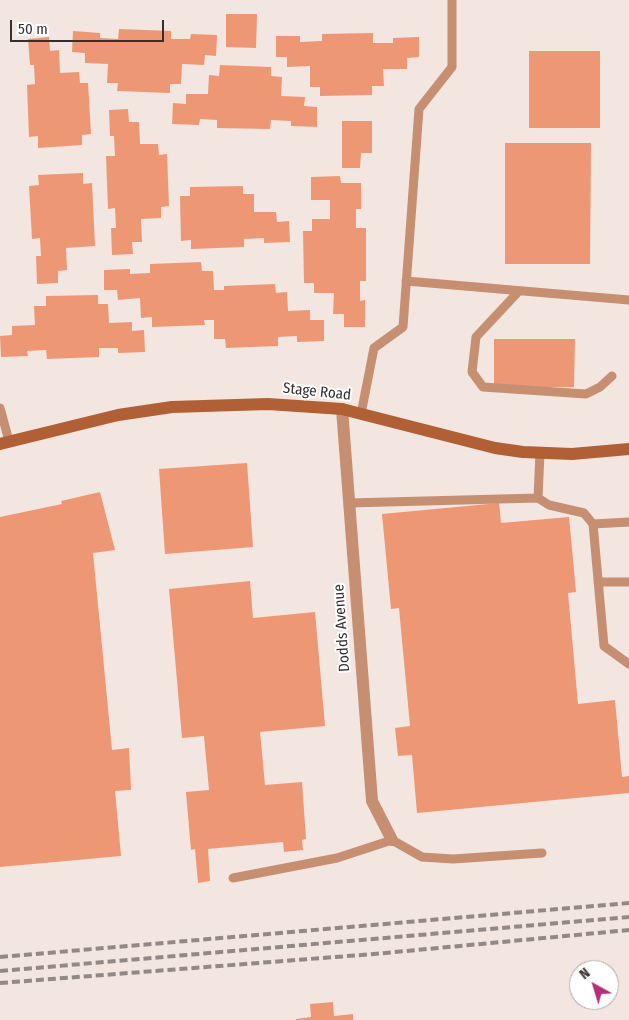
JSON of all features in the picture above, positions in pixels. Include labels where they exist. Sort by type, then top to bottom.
[{"type":"main road","name":"Stage Road","points":[[4,442],[118,415],[172,407],[268,404],[342,409],[495,448],[572,454],[629,449]]},
{"type":"street","name":"Dodds Avenue","points":[[342,409],[372,801],[392,840]]},
{"type":"lane","points":[[361,414],[374,348],[403,327],[419,109],[452,67],[452,0]]},
{"type":"lane","points":[[406,281],[629,300]]},
{"type":"lane","points":[[519,290],[476,337],[472,372],[483,387],[586,394],[600,387],[612,376]]},
{"type":"lane","points":[[0,408],[4,442]]},
{"type":"lane","points":[[538,498],[540,453]]},
{"type":"lane","points":[[349,503],[538,498],[548,505],[584,513],[593,524],[604,646],[629,664]]},
{"type":"lane","points":[[593,524],[629,522]]},
{"type":"lane","points":[[598,582],[629,582]]},
{"type":"lane","points":[[233,878],[337,858],[392,840],[422,857],[453,859],[542,853]]},
{"type":"building","points":[[226,14],[257,14],[256,48],[226,47]]},
{"type":"building","points":[[119,29],[171,31],[171,39],[190,39],[191,34],[217,35],[216,56],[205,55],[204,65],[182,64],[181,84],[170,84],[170,93],[117,91],[118,83],[107,83],[108,64],[85,63],[85,53],[72,52],[73,31],[100,33],[100,38],[118,39]]},
{"type":"building","points":[[373,33],[373,43],[393,43],[393,38],[419,37],[419,57],[407,58],[407,69],[383,69],[384,86],[372,86],[372,95],[320,96],[320,87],[310,87],[310,66],[287,67],[287,57],[276,57],[276,36],[300,36],[300,42],[322,41],[322,34]]},
{"type":"building","points":[[49,37],[50,51],[59,50],[60,73],[79,72],[80,83],[88,83],[91,134],[82,135],[82,145],[38,148],[38,136],[29,137],[27,85],[35,84],[34,65],[30,65],[28,39]]},
{"type":"building","points":[[529,51],[600,51],[600,128],[529,128]]},
{"type":"building","points":[[220,65],[271,67],[271,76],[282,77],[281,96],[305,97],[304,106],[317,107],[317,127],[291,126],[291,121],[271,120],[270,129],[217,128],[217,120],[200,119],[199,125],[172,124],[173,103],[186,104],[186,94],[208,94],[209,75],[219,76]]},
{"type":"building","points":[[128,109],[129,122],[139,122],[140,144],[158,144],[159,155],[167,154],[169,206],[161,207],[161,218],[141,219],[142,242],[132,242],[133,254],[112,255],[111,228],[116,228],[115,208],[108,209],[106,156],[115,156],[114,136],[110,136],[109,110]]},
{"type":"building","points":[[342,121],[372,121],[372,153],[361,153],[360,168],[342,168]]},
{"type":"building","points":[[505,143],[591,143],[590,264],[505,264]]},
{"type":"building","points":[[83,173],[83,184],[92,183],[95,246],[66,248],[67,270],[58,271],[58,283],[37,284],[36,256],[41,256],[40,238],[32,239],[29,186],[39,185],[38,175]]},
{"type":"building","points":[[340,176],[341,183],[361,183],[361,209],[356,209],[356,228],[366,228],[366,281],[360,281],[360,301],[365,300],[365,327],[344,327],[344,314],[333,314],[334,293],[314,293],[314,283],[304,283],[303,231],[312,231],[312,219],[330,219],[330,200],[311,200],[311,177]]},
{"type":"building","points":[[243,186],[243,194],[254,194],[254,212],[276,212],[277,222],[289,221],[290,242],[264,243],[264,238],[244,239],[244,247],[191,249],[191,240],[181,241],[180,196],[190,196],[190,187]]},
{"type":"building","points":[[201,262],[202,271],[213,271],[214,290],[224,290],[224,286],[275,284],[276,293],[287,292],[288,311],[310,310],[310,320],[324,320],[324,341],[297,342],[297,336],[278,337],[278,346],[226,348],[225,339],[214,339],[214,320],[204,320],[205,325],[152,327],[152,317],[141,318],[140,298],[118,300],[117,290],[104,290],[104,270],[130,269],[130,274],[150,273],[150,264]]},
{"type":"building","points":[[98,295],[98,304],[108,304],[109,323],[132,322],[132,331],[144,330],[145,352],[118,353],[118,348],[99,348],[99,357],[47,359],[46,350],[27,351],[28,356],[1,357],[0,336],[12,335],[12,326],[35,325],[34,306],[46,306],[46,296]]},
{"type":"building","points":[[494,339],[575,339],[574,387],[494,387]]},
{"type":"building","points":[[247,463],[253,547],[165,554],[159,469]]},
{"type":"building","points":[[100,492],[115,550],[93,553],[112,750],[129,748],[131,790],[115,791],[121,856],[0,867],[0,517],[62,504],[61,501]]},
{"type":"building","points":[[499,503],[501,523],[569,517],[576,592],[568,593],[578,704],[615,700],[622,777],[629,776],[629,793],[417,813],[412,755],[398,756],[395,728],[410,726],[399,608],[391,609],[382,514]]},
{"type":"building","points":[[250,581],[253,618],[315,612],[325,726],[260,732],[265,785],[302,782],[306,839],[302,840],[303,850],[284,852],[283,842],[208,849],[210,881],[198,883],[195,849],[191,850],[186,792],[209,790],[204,736],[182,738],[169,589]]},
{"type":"building","points":[[333,1002],[334,1016],[353,1014],[353,1020],[296,1020],[311,1017],[310,1004]]},
{"type":"railway","points":[[0,957],[629,903]]},
{"type":"railway","points":[[0,971],[629,917]]},
{"type":"railway","points":[[0,983],[374,954],[629,930]]}]
